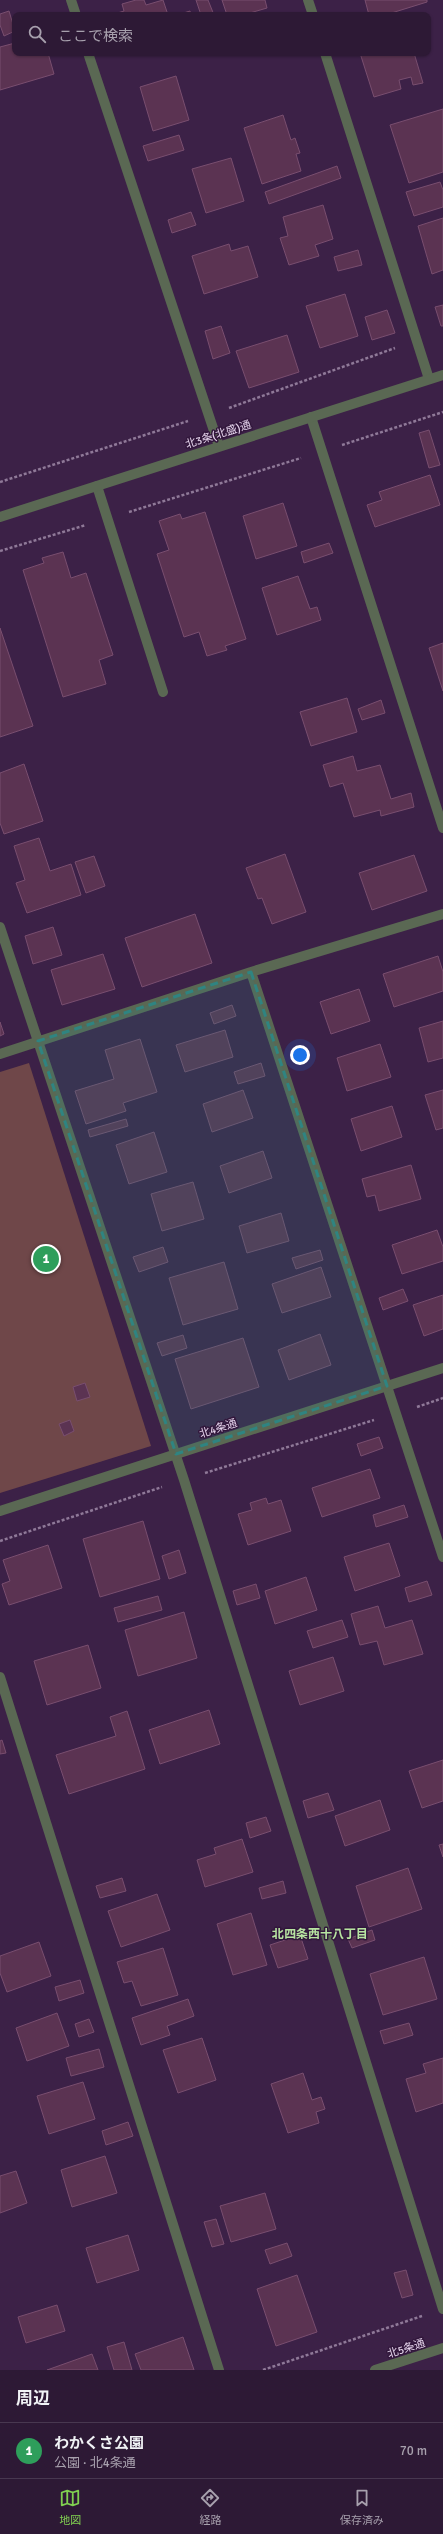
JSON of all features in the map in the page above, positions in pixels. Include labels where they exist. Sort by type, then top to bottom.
[{"type":"street","points":[[71,0],[75,12]]},
{"type":"street","points":[[308,0],[312,12]]},
{"type":"street","points":[[89,56],[219,446]]},
{"type":"street","points":[[326,56],[429,379]]},
{"type":"street","name":"北3条(北盛)通","points":[[0,517],[443,375]]},
{"type":"street","points":[[311,417],[443,828]]},
{"type":"street","points":[[97,486],[163,692]]},
{"type":"street","points":[[0,1054],[252,972],[443,914]]},
{"type":"street","points":[[0,927],[176,1454],[443,2309]]},
{"type":"street","points":[[252,972],[443,1557]]},
{"type":"street","name":"北4条通","points":[[0,1512],[443,1368]]},
{"type":"street","points":[[0,1676],[219,2370]]},
{"type":"street","name":"北5条通","points":[[376,2370],[443,2348]]},
{"type":"path","points":[[0,552],[322,452],[443,412]]},
{"type":"path","points":[[0,1541],[184,1480],[443,1398]]},
{"type":"path","points":[[263,2370],[428,2314]]},
{"type":"highlighted area","points":[[251,972],[387,1386],[176,1454],[38,1041]]},
{"type":"shaded area","points":[[29,1063],[151,1446],[0,1493],[0,1072]]},
{"type":"building","points":[[136,0],[144,0],[146,5],[163,0],[167,12],[121,12],[124,11],[122,4]]},
{"type":"building","points":[[196,0],[208,0],[213,12],[200,12]]},
{"type":"building","points":[[222,0],[265,0],[267,8],[253,12],[226,12]]},
{"type":"building","points":[[365,0],[427,0],[427,2],[395,12],[368,12]]},
{"type":"building","points":[[9,11],[12,21],[12,32],[4,36],[0,25],[0,14]]},
{"type":"building","points":[[12,44],[12,56],[49,56],[54,74],[0,90],[0,47]]},
{"type":"building","points":[[361,56],[415,56],[423,83],[413,85],[411,77],[399,80],[401,89],[374,97]]},
{"type":"building","points":[[176,76],[189,120],[153,131],[140,87]]},
{"type":"building","points":[[443,109],[443,172],[409,183],[390,125]]},
{"type":"building","points":[[283,115],[291,140],[295,138],[300,153],[296,154],[301,171],[262,184],[244,128]]},
{"type":"building","points":[[179,135],[184,150],[148,161],[143,146]]},
{"type":"building","points":[[231,158],[244,201],[206,213],[192,169]]},
{"type":"building","points":[[337,166],[341,178],[269,204],[265,192]]},
{"type":"building","points":[[440,182],[443,190],[443,207],[414,216],[406,192]]},
{"type":"building","points":[[323,205],[333,239],[315,245],[319,256],[289,265],[280,238],[288,236],[283,217]]},
{"type":"building","points":[[191,212],[196,225],[172,233],[168,220]]},
{"type":"building","points":[[443,218],[443,270],[432,274],[418,226]]},
{"type":"building","points":[[229,244],[231,251],[248,246],[258,277],[204,294],[192,256]]},
{"type":"building","points":[[358,250],[362,265],[338,271],[334,257]]},
{"type":"building","points":[[345,294],[358,336],[320,348],[306,306]]},
{"type":"building","points":[[443,305],[443,326],[441,326],[435,307]]},
{"type":"building","points":[[387,310],[395,333],[372,340],[365,317]]},
{"type":"building","points":[[221,326],[230,353],[213,359],[205,331]]},
{"type":"building","points":[[287,335],[299,372],[249,388],[236,351]]},
{"type":"building","points":[[429,430],[440,465],[429,468],[419,433]]},
{"type":"building","points":[[430,475],[440,505],[375,527],[367,505],[382,500],[379,492]]},
{"type":"building","points":[[283,503],[297,546],[256,559],[243,516]]},
{"type":"building","points":[[205,512],[246,639],[225,646],[227,650],[207,656],[199,632],[184,637],[157,554],[169,550],[159,521],[180,514],[182,519]]},
{"type":"building","points":[[329,543],[333,553],[304,563],[301,552]]},
{"type":"building","points":[[63,552],[71,578],[86,573],[113,655],[99,660],[106,684],[63,697],[23,570],[44,563],[42,558]]},
{"type":"building","points":[[298,576],[310,609],[317,607],[321,620],[277,635],[262,588]]},
{"type":"building","points":[[0,628],[33,726],[0,737]]},
{"type":"building","points":[[443,643],[443,691],[429,648]]},
{"type":"building","points":[[347,698],[357,732],[311,746],[300,712]]},
{"type":"building","points":[[381,700],[385,713],[362,720],[358,709]]},
{"type":"building","points":[[353,756],[357,771],[380,765],[391,799],[411,793],[414,807],[381,816],[380,810],[354,817],[343,783],[330,787],[323,765]]},
{"type":"building","points":[[24,764],[43,821],[4,834],[0,823],[0,773]]},
{"type":"building","points":[[39,838],[50,871],[71,864],[81,895],[27,913],[16,883],[25,880],[14,846]]},
{"type":"building","points":[[285,854],[306,912],[272,924],[262,898],[258,899],[246,868]]},
{"type":"building","points":[[414,855],[427,891],[372,910],[359,873]]},
{"type":"building","points":[[94,856],[105,886],[86,893],[75,862]]},
{"type":"building","points":[[195,914],[212,963],[142,987],[125,938]]},
{"type":"building","points":[[53,927],[62,955],[33,964],[25,936]]},
{"type":"building","points":[[103,954],[115,989],[62,1005],[51,970]]},
{"type":"building","points":[[438,956],[443,972],[443,991],[394,1007],[383,974]]},
{"type":"building","points":[[359,989],[370,1021],[331,1034],[320,1002]]},
{"type":"building","points":[[232,1005],[236,1016],[214,1024],[210,1013]]},
{"type":"building","points":[[443,1021],[443,1058],[428,1062],[419,1028]]},
{"type":"building","points":[[0,1022],[4,1034],[0,1036]]},
{"type":"building","points":[[225,1030],[233,1057],[185,1072],[176,1045]]},
{"type":"building","points":[[140,1039],[157,1092],[123,1103],[126,1111],[86,1124],[75,1091],[114,1079],[105,1050]]},
{"type":"building","points":[[380,1044],[391,1077],[347,1091],[337,1058]]},
{"type":"building","points":[[261,1063],[265,1076],[238,1084],[234,1072]]},
{"type":"building","points":[[243,1090],[253,1118],[212,1132],[203,1104]]},
{"type":"building","points":[[443,1090],[443,1128],[436,1130],[425,1095]]},
{"type":"building","points":[[392,1106],[402,1137],[361,1151],[351,1119]]},
{"type":"building","points":[[126,1119],[128,1126],[90,1137],[88,1130]]},
{"type":"building","points":[[154,1132],[167,1172],[129,1184],[116,1145]]},
{"type":"building","points":[[263,1151],[272,1178],[229,1193],[220,1166]]},
{"type":"building","points":[[411,1165],[421,1199],[379,1211],[375,1195],[367,1197],[362,1179]]},
{"type":"building","points":[[193,1182],[204,1219],[162,1231],[151,1194]]},
{"type":"building","points":[[281,1213],[289,1241],[247,1253],[239,1226]]},
{"type":"building","points":[[437,1230],[443,1247],[443,1261],[402,1274],[392,1245]]},
{"type":"building","points":[[163,1247],[168,1262],[139,1272],[133,1257]]},
{"type":"building","points":[[320,1250],[323,1260],[296,1269],[292,1258]]},
{"type":"building","points":[[224,1262],[238,1309],[183,1325],[169,1278]]},
{"type":"building","points":[[321,1267],[331,1297],[282,1313],[272,1284]]},
{"type":"building","points":[[403,1289],[408,1301],[383,1310],[379,1298]]},
{"type":"building","points":[[443,1295],[443,1329],[424,1336],[413,1305]]},
{"type":"building","points":[[320,1334],[331,1365],[289,1380],[278,1350]]},
{"type":"building","points":[[183,1335],[187,1348],[162,1356],[157,1343]]},
{"type":"building","points":[[243,1338],[259,1387],[191,1409],[175,1359]]},
{"type":"building","points":[[85,1383],[90,1397],[77,1401],[73,1387]]},
{"type":"building","points":[[70,1420],[74,1431],[64,1436],[59,1424]]},
{"type":"building","points":[[379,1437],[383,1448],[361,1456],[357,1444]]},
{"type":"building","points":[[370,1469],[380,1498],[322,1517],[312,1488]]},
{"type":"building","points":[[266,1498],[268,1504],[281,1500],[291,1531],[248,1545],[238,1514],[252,1510],[250,1503]]},
{"type":"building","points":[[404,1505],[408,1517],[376,1527],[373,1515]]},
{"type":"building","points":[[143,1521],[160,1579],[100,1597],[83,1539]]},
{"type":"building","points":[[389,1543],[400,1576],[355,1591],[344,1557]]},
{"type":"building","points":[[48,1545],[62,1588],[9,1605],[2,1584],[10,1581],[3,1560]]},
{"type":"building","points":[[179,1550],[186,1573],[169,1579],[162,1556]]},
{"type":"building","points":[[306,1577],[317,1610],[275,1624],[265,1591]]},
{"type":"building","points":[[427,1581],[432,1595],[409,1602],[405,1588]]},
{"type":"building","points":[[256,1584],[260,1598],[237,1605],[233,1591]]},
{"type":"building","points":[[158,1596],[162,1610],[118,1622],[114,1608]]},
{"type":"building","points":[[378,1606],[385,1628],[412,1620],[423,1654],[384,1665],[377,1641],[360,1645],[351,1614]]},
{"type":"building","points":[[184,1612],[197,1658],[138,1676],[125,1630]]},
{"type":"building","points":[[342,1620],[348,1637],[313,1648],[307,1631]]},
{"type":"building","points":[[88,1645],[101,1688],[47,1705],[34,1661]]},
{"type":"building","points":[[333,1657],[344,1691],[300,1705],[289,1671]]},
{"type":"building","points":[[209,1710],[220,1744],[160,1764],[149,1730]]},
{"type":"building","points":[[127,1711],[145,1769],[69,1794],[56,1755],[116,1736],[110,1717]]},
{"type":"building","points":[[2,1740],[6,1753],[0,1754],[0,1741]]},
{"type":"building","points":[[443,1760],[443,1801],[422,1808],[409,1771]]},
{"type":"building","points":[[328,1793],[334,1810],[308,1818],[303,1801]]},
{"type":"building","points":[[380,1800],[390,1830],[345,1846],[335,1816]]},
{"type":"building","points":[[266,1817],[271,1831],[250,1838],[246,1823]]},
{"type":"building","points":[[242,1839],[253,1872],[205,1887],[197,1860],[216,1854],[214,1848]]},
{"type":"building","points":[[443,1844],[443,1857],[439,1845]]},
{"type":"building","points":[[408,1868],[422,1909],[369,1927],[356,1886]]},
{"type":"building","points":[[122,1878],[126,1891],[100,1898],[96,1886]]},
{"type":"building","points":[[283,1881],[286,1893],[262,1899],[259,1888]]},
{"type":"building","points":[[157,1894],[170,1930],[121,1947],[108,1911]]},
{"type":"building","points":[[251,1913],[267,1965],[233,1975],[217,1924]]},
{"type":"building","points":[[372,1930],[375,1940],[352,1948],[348,1939]]},
{"type":"building","points":[[300,1935],[308,1959],[278,1968],[270,1945]]},
{"type":"building","points":[[39,1942],[51,1976],[7,1992],[0,1973],[0,1956]]},
{"type":"building","points":[[163,1948],[178,1995],[141,2006],[132,1981],[124,1983],[117,1962]]},
{"type":"building","points":[[424,1957],[437,1999],[383,2015],[370,1974]]},
{"type":"building","points":[[80,1980],[84,1993],[59,2001],[55,1987]]},
{"type":"building","points":[[188,1999],[194,2016],[167,2026],[170,2035],[141,2045],[132,2018]]},
{"type":"building","points":[[57,2013],[69,2046],[27,2061],[16,2028]]},
{"type":"building","points":[[89,2019],[94,2032],[79,2037],[75,2024]]},
{"type":"building","points":[[409,2023],[413,2035],[384,2044],[380,2031]]},
{"type":"building","points":[[202,2038],[216,2080],[178,2093],[163,2050]]},
{"type":"building","points":[[99,2049],[104,2067],[71,2076],[66,2058]]},
{"type":"building","points":[[443,2058],[443,2103],[416,2112],[406,2079],[426,2073],[423,2064]]},
{"type":"building","points":[[303,2073],[312,2100],[321,2097],[325,2109],[316,2112],[319,2123],[288,2133],[271,2084]]},
{"type":"building","points":[[83,2082],[95,2119],[49,2134],[37,2096]]},
{"type":"building","points":[[128,2122],[133,2136],[106,2145],[102,2131]]},
{"type":"building","points":[[105,2156],[117,2193],[72,2207],[61,2170]]},
{"type":"building","points":[[16,2171],[27,2203],[0,2213],[0,2176]]},
{"type":"building","points":[[265,2193],[276,2229],[231,2242],[220,2206]]},
{"type":"building","points":[[216,2219],[224,2244],[212,2247],[204,2222]]},
{"type":"building","points":[[128,2235],[139,2270],[97,2283],[86,2248]]},
{"type":"building","points":[[287,2243],[292,2256],[270,2264],[265,2250]]},
{"type":"building","points":[[406,2270],[413,2295],[402,2298],[394,2273]]},
{"type":"building","points":[[297,2275],[317,2332],[276,2346],[257,2289]]},
{"type":"building","points":[[57,2305],[65,2331],[26,2343],[18,2317]]},
{"type":"building","points":[[183,2337],[194,2370],[141,2370],[135,2354]]},
{"type":"building","points":[[124,2342],[132,2370],[114,2370],[107,2347]]},
{"type":"building","points":[[92,2354],[98,2370],[47,2370]]},
{"type":"place","name":"わかくさ公園","points":[[46,1259]]},
{"type":"district","name":"北四条西十八丁目","points":[[320,1934]]}]
